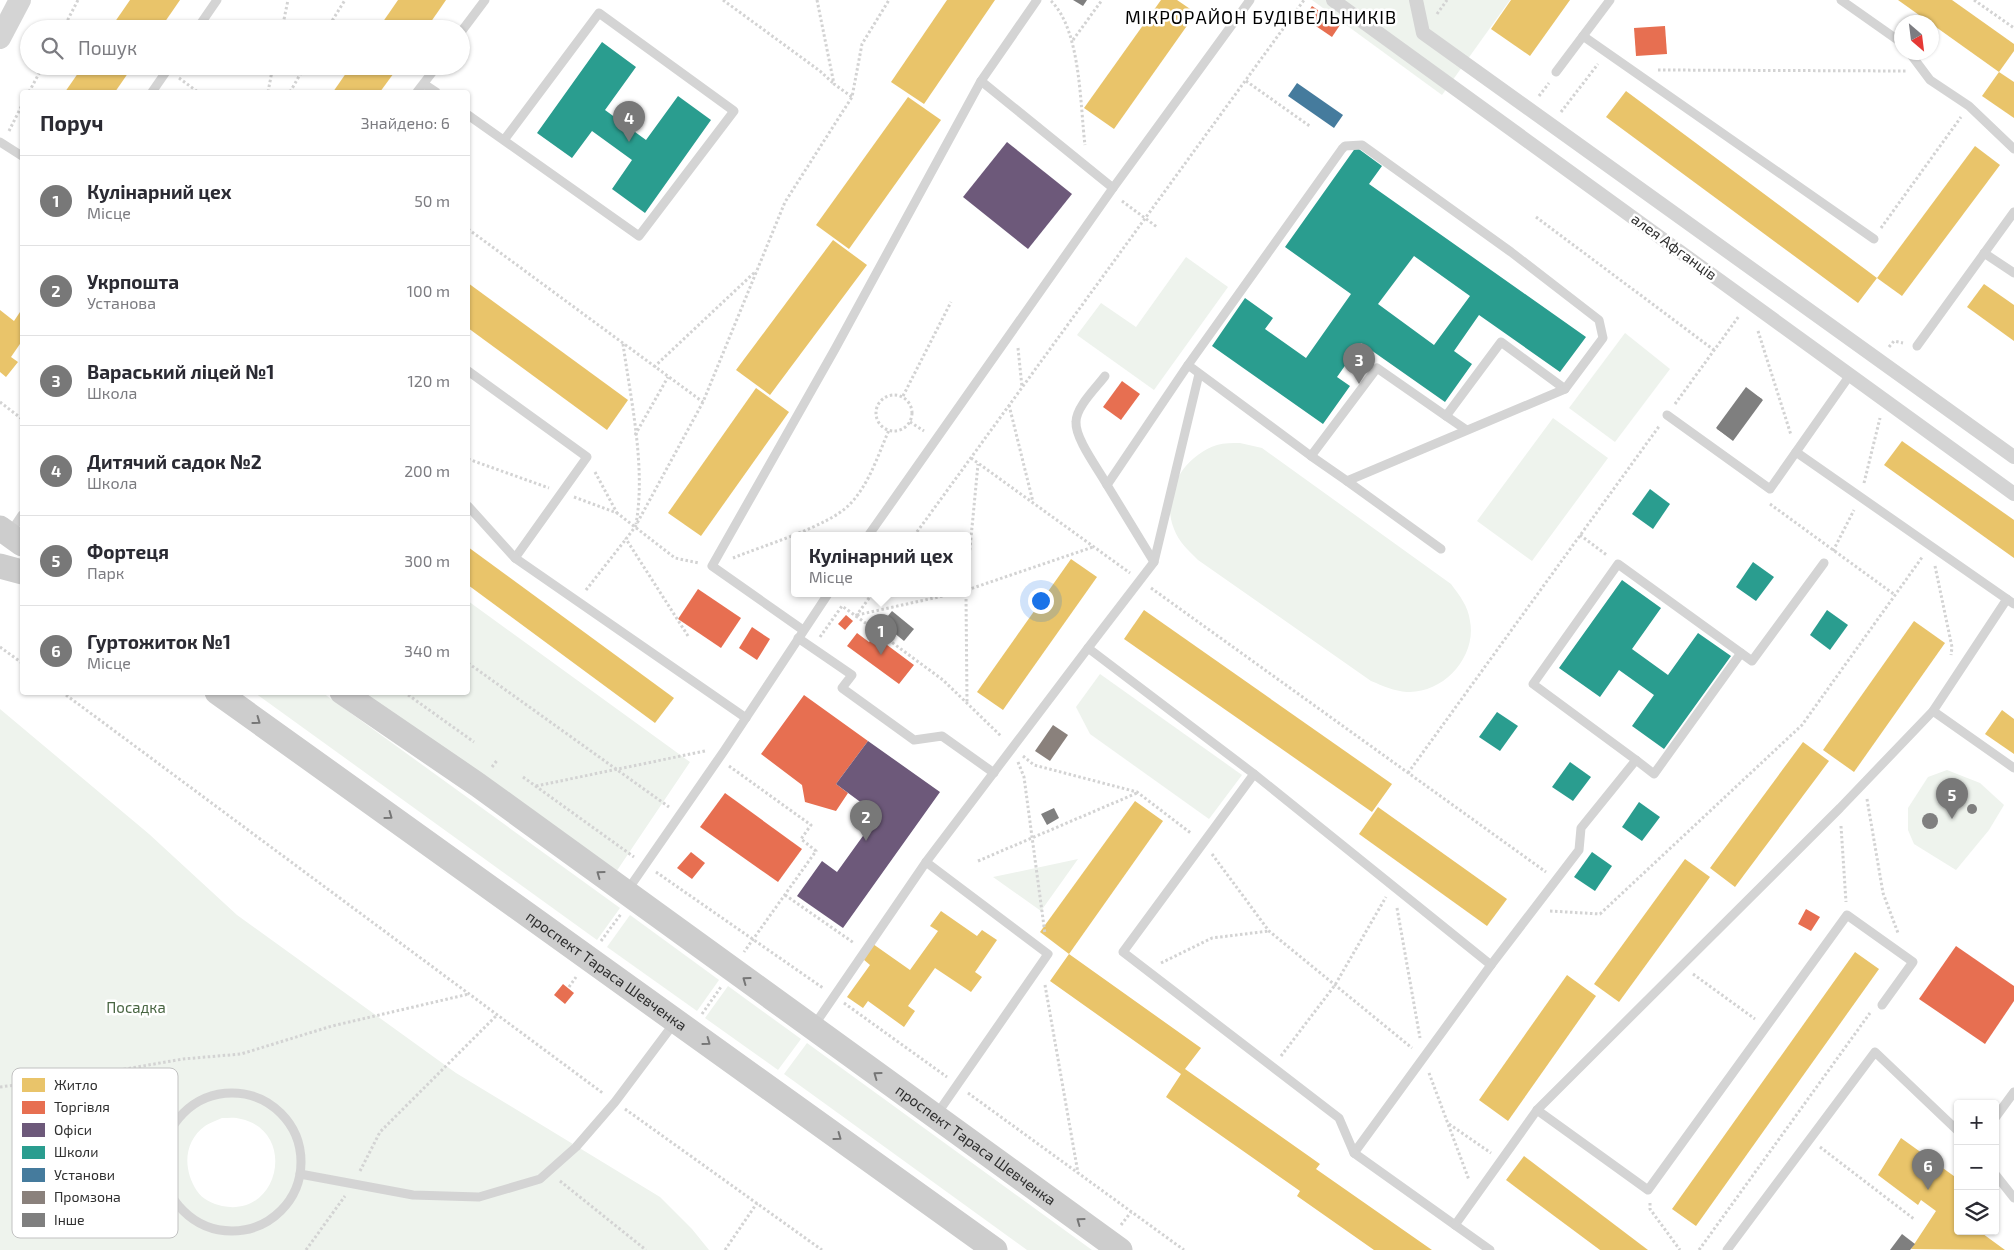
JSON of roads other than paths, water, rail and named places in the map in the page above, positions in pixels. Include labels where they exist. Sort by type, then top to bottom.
[{"type":"main road","points":[[0,566],[20,571]]},
{"type":"main road","name":"проспект Тараса Шевченка","points":[[221,695],[684,1025],[995,1250]]},
{"type":"main road","name":"проспект Тараса Шевченка","points":[[346,695],[478,786],[1120,1250]]},
{"type":"street","points":[[3,24],[20,0]]},
{"type":"street","name":"алея Афганців","points":[[1333,0],[2014,494]]},
{"type":"street","name":"алея Афганців","points":[[1416,0],[1423,33],[2014,457]]},
{"type":"lane","points":[[203,20],[217,0]]},
{"type":"lane","points":[[470,20],[485,0]]},
{"type":"lane","points":[[994,773],[942,736],[914,740],[842,688],[852,675],[712,566],[835,349],[981,80],[1037,0]]},
{"type":"lane","points":[[871,532],[1113,188],[1250,0]]},
{"type":"lane","points":[[1556,72],[1610,0]]},
{"type":"lane","points":[[1841,0],[1894,37]]},
{"type":"lane","points":[[470,116],[639,236],[734,111],[599,13],[504,140]]},
{"type":"lane","points":[[1583,36],[1874,238]]},
{"type":"lane","points":[[1915,60],[1930,80],[1969,106],[2014,149]]},
{"type":"lane","points":[[153,90],[164,75]]},
{"type":"lane","points":[[419,90],[430,75]]},
{"type":"lane","points":[[981,80],[1113,188]]},
{"type":"lane","points":[[424,84],[433,90]]},
{"type":"lane","points":[[1,142],[20,155]]},
{"type":"lane","points":[[1107,485],[1188,365],[1342,149],[1345,146],[1362,145],[1511,252],[1599,320],[1603,338],[1565,389],[1465,429],[1347,481]]},
{"type":"lane","points":[[1917,346],[2014,212]]},
{"type":"lane","points":[[1984,252],[2014,273]]},
{"type":"lane","points":[[1446,416],[1501,342],[1565,389]]},
{"type":"lane","points":[[1188,365],[1311,456],[1442,549]]},
{"type":"lane","points":[[1311,456],[1377,368],[1465,429]]},
{"type":"lane","points":[[470,372],[586,457],[515,558]]},
{"type":"lane","points":[[812,1028],[926,862],[1154,562],[1199,374]]},
{"type":"lane","points":[[1667,415],[1770,489],[1850,374]]},
{"type":"lane","points":[[1105,376],[1081,409],[1076,422],[1080,438],[1154,562]]},
{"type":"lane","points":[[1456,1225],[1537,1110],[1840,808],[1933,711],[2010,602],[1796,452]]},
{"type":"lane","points":[[470,508],[515,558],[746,718]]},
{"type":"lane","points":[[1741,653],[1654,774],[1533,684],[1618,564],[1741,653],[1752,661],[1824,563]]},
{"type":"lane","points":[[625,893],[719,759],[826,597]]},
{"type":"lane","points":[[1088,648],[1254,774],[1492,965]]},
{"type":"lane","points":[[1933,711],[2014,768]]},
{"type":"lane","points":[[1354,1153],[1579,850],[1581,828],[1636,760]]},
{"type":"lane","points":[[1254,774],[1123,952],[1339,1118],[1354,1153],[1490,1250]]},
{"type":"lane","points":[[926,862],[1048,954],[935,1117]]},
{"type":"lane","points":[[1537,1110],[1648,1190],[1847,915],[1913,962],[1878,1006]]},
{"type":"lane","points":[[300,1174],[413,1195],[479,1197],[540,1179],[576,1147],[684,1025]]},
{"type":"lane","points":[[1728,1250],[1875,1052],[1954,1127]]},
{"type":"lane","points":[[1999,1113],[2014,1092]]},
{"type":"lane","points":[[178,1118],[201,1100],[225,1093],[250,1095],[274,1106],[291,1125],[300,1149],[300,1174],[291,1198],[273,1217],[251,1228],[225,1230],[201,1224],[178,1205]]},
{"type":"lane","points":[[1999,1179],[2014,1198]]},
{"type":"place","name":"Дитячий садок №2","points":[[629,142]]},
{"type":"place","name":"Вараський ліцей №1","points":[[1359,384]]},
{"type":"place","name":"Кулінарний цех","points":[[881,655]]},
{"type":"place","name":"Фортеця","points":[[1952,819]]},
{"type":"place","name":"Укрпошта","points":[[866,841]]},
{"type":"place","name":"Гуртожиток №1","points":[[1928,1190]]},
{"type":"district","name":"МІКРОРАЙОН БУДІВЕЛЬНИКІВ","points":[[1261,18]]},
{"type":"park label","name":"Посадка","points":[[136,1008]]}]
